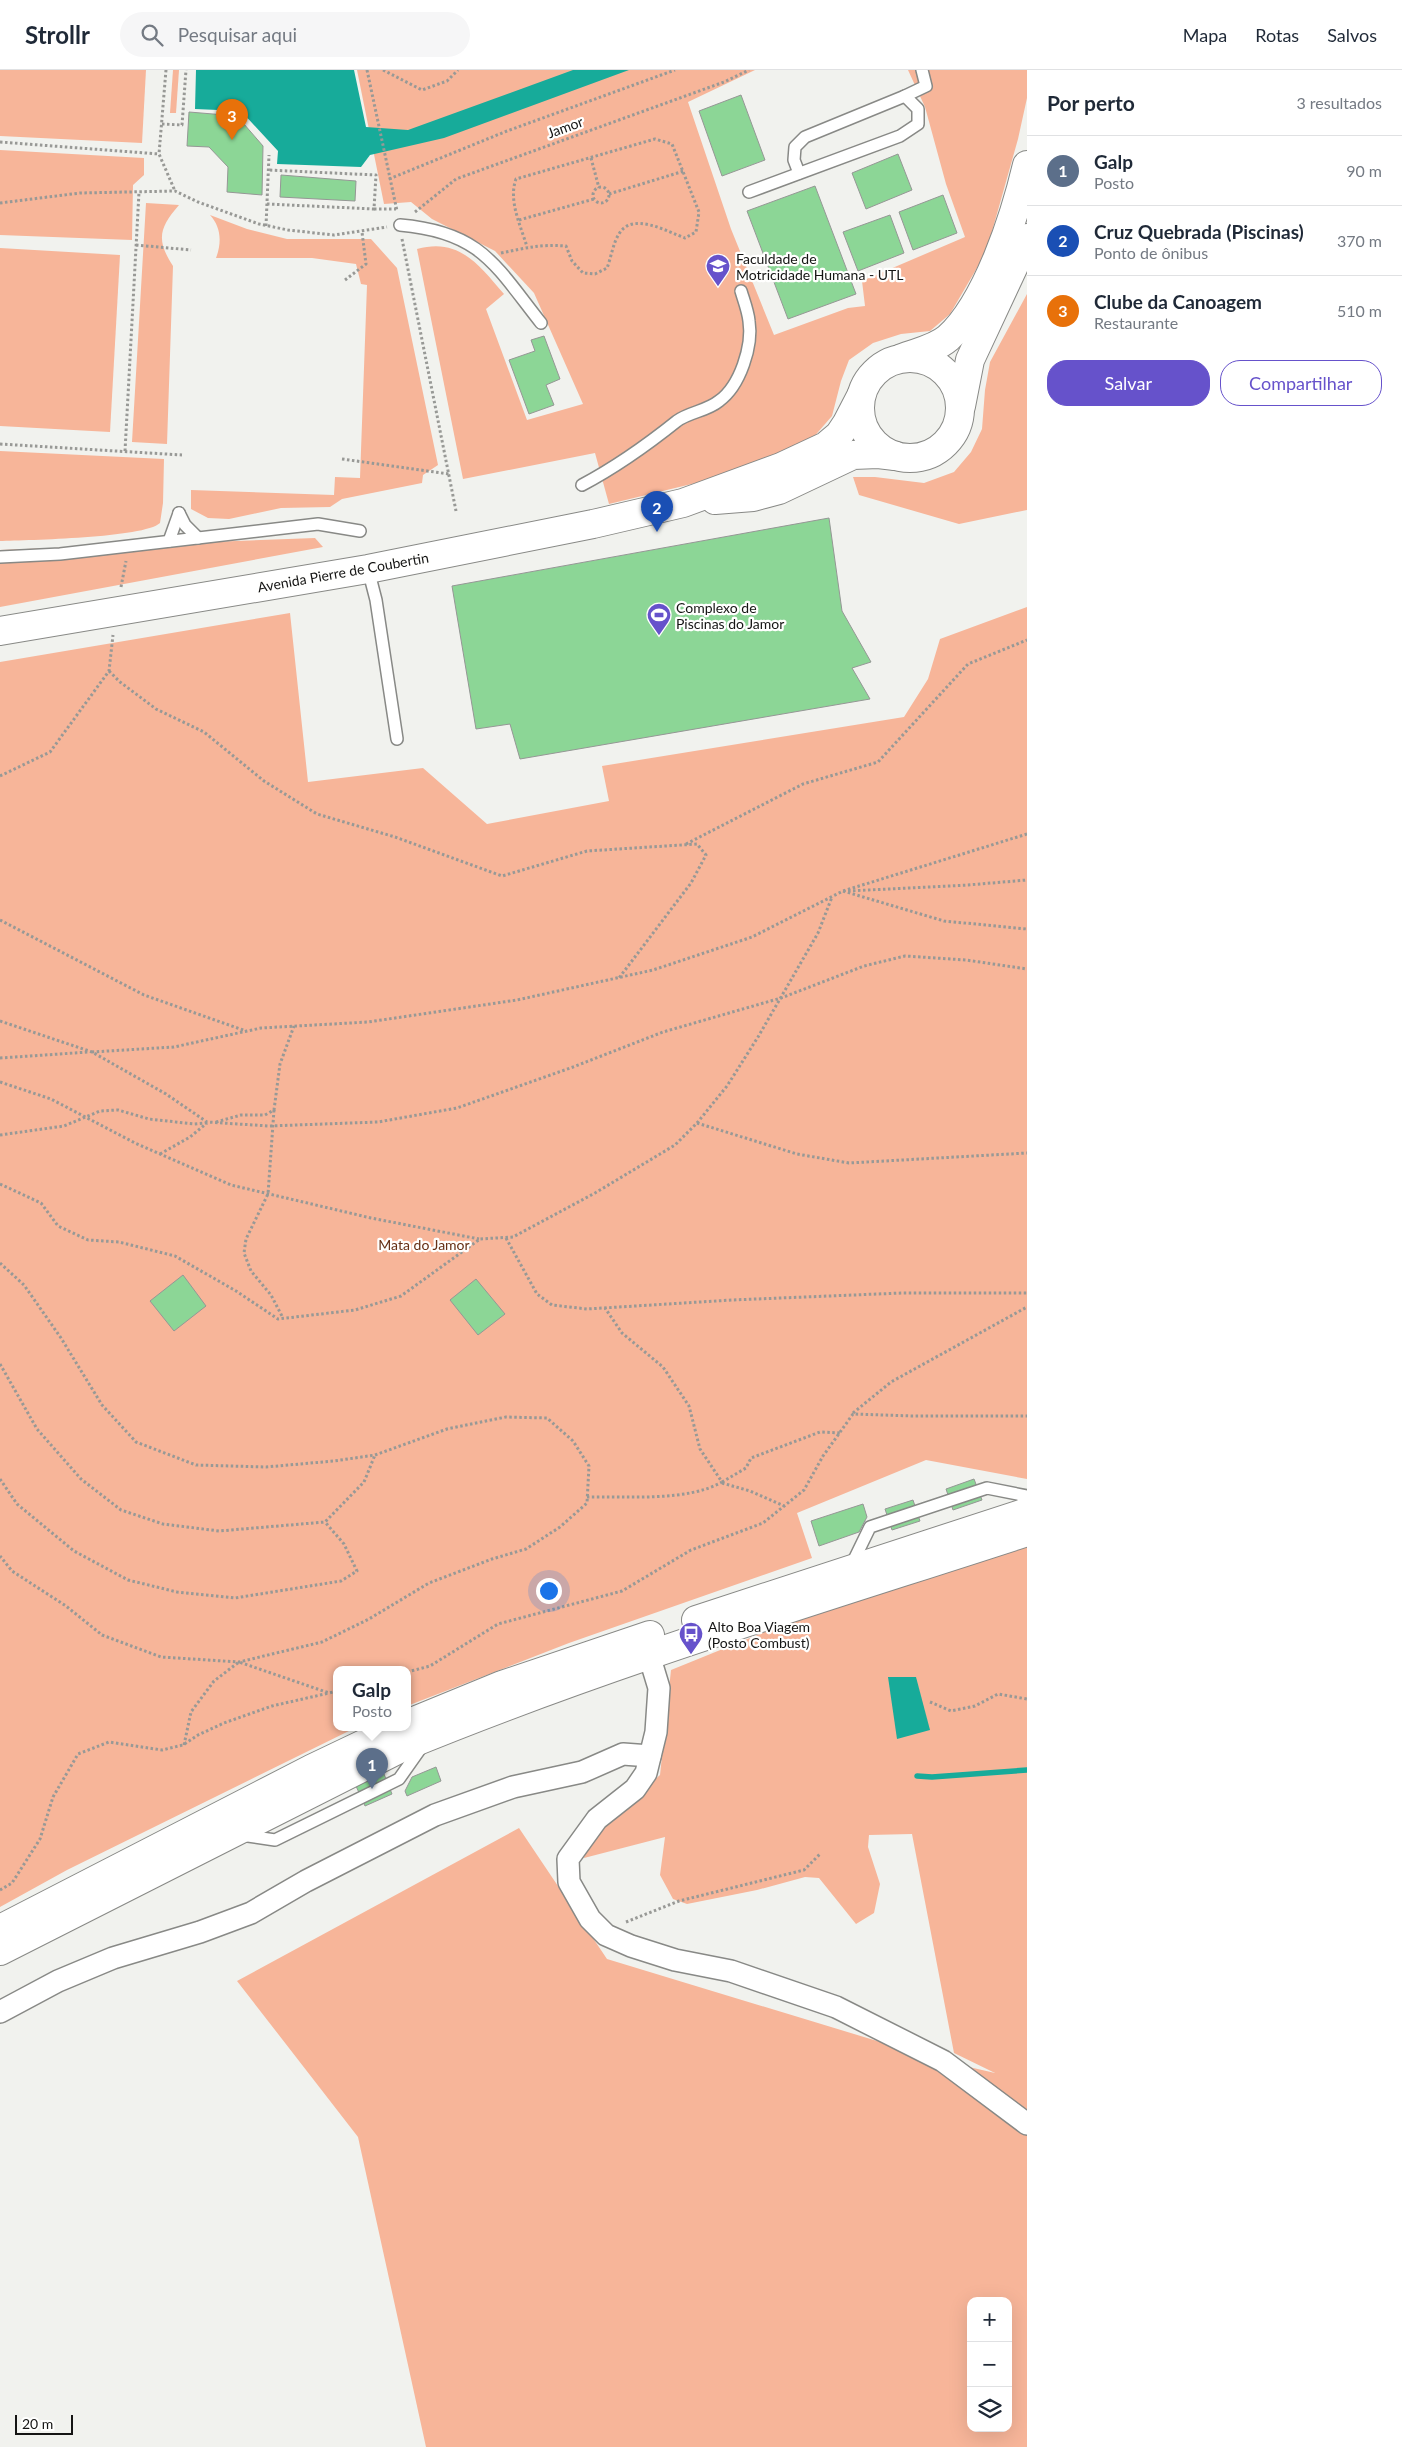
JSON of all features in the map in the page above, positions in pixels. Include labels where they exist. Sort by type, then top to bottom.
[{"type":"main road","points":[[1027,165],[1020,193],[998,254],[968,314],[947,338],[934,346],[890,361],[873,374],[861,396],[860,409],[867,433],[880,447],[896,456],[921,456],[938,449],[951,436],[960,412],[970,360],[1027,238]]},
{"type":"main road","points":[[900,358],[922,359],[941,368],[956,388],[960,412]]},
{"type":"main road","name":"Avenida Pierre de Coubertin","points":[[0,631],[368,568],[593,524],[683,503],[780,467],[826,446],[839,435],[847,424],[861,396]]},
{"type":"main road","name":"Avenida Pierre de Coubertin","points":[[683,503],[753,497],[779,490],[853,455],[878,454],[896,456]]},
{"type":"main road","points":[[0,1951],[403,1747],[418,1730],[502,1685],[1027,1512]]},
{"type":"main road","points":[[418,1730],[514,1702],[649,1655],[1027,1532]]},
{"type":"main road","points":[[0,1929],[311,1769],[391,1731]]},
{"type":"street","points":[[649,1655],[659,1688],[656,1732],[646,1773],[635,1789],[597,1820],[568,1859],[569,1882],[590,1919],[606,1935],[631,1946],[674,1960],[731,1971],[836,2007],[943,2061],[1027,2124]]},
{"type":"street","points":[[0,2012],[58,1981],[113,1958],[200,1932],[251,1913],[306,1881],[435,1815],[513,1788],[582,1772],[623,1754],[650,1756]]},
{"type":"lane","points":[[800,173],[794,160],[794,147],[805,136],[926,86],[922,70]]},
{"type":"lane","points":[[749,192],[900,136],[918,124],[918,109],[905,96]]},
{"type":"lane","points":[[400,225],[424,227],[454,236],[476,247],[509,279],[541,323]]},
{"type":"lane","points":[[582,485],[639,451],[680,419],[720,401],[730,390],[741,368],[750,337],[749,321],[741,291]]},
{"type":"lane","points":[[169,541],[179,513],[185,525],[198,538]]},
{"type":"lane","points":[[0,557],[60,554],[318,524],[360,531]]},
{"type":"lane","points":[[368,568],[376,600],[378,627],[397,739]]},
{"type":"lane","points":[[849,1570],[870,1527],[987,1488],[1027,1496]]},
{"type":"path","points":[[166,70],[159,154],[175,191]]},
{"type":"path","points":[[162,124],[182,125],[186,70]]},
{"type":"path","points":[[367,70],[388,165],[389,179],[400,225],[456,511]]},
{"type":"path","points":[[383,70],[422,90],[447,81],[458,70]]},
{"type":"path","points":[[389,179],[507,131],[676,70]]},
{"type":"path","name":"Jamor","points":[[400,225],[456,179],[724,82],[749,70]]},
{"type":"path","points":[[486,256],[527,247],[539,244],[566,246],[572,261],[583,273],[595,274],[607,268],[619,233],[632,224],[641,223],[685,238],[696,232],[699,212],[672,144],[655,139],[516,179],[512,189],[527,247]]},
{"type":"path","points":[[0,142],[159,154]]},
{"type":"path","points":[[266,226],[269,155]]},
{"type":"path","points":[[591,158],[599,188]]},
{"type":"path","points":[[268,170],[376,175],[374,209]]},
{"type":"path","points":[[519,220],[594,199],[598,202],[605,202],[609,194],[684,171]]},
{"type":"path","points":[[599,188],[604,188],[609,194]]},
{"type":"path","points":[[594,199],[595,191],[599,188]]},
{"type":"path","points":[[0,203],[80,193],[175,191],[198,202],[266,226],[334,235],[400,225]]},
{"type":"path","points":[[125,451],[139,192]]},
{"type":"path","points":[[267,204],[396,209]]},
{"type":"path","points":[[345,280],[366,264],[362,232]]},
{"type":"path","points":[[136,245],[191,250]]},
{"type":"path","points":[[0,444],[182,455]]},
{"type":"path","points":[[342,459],[449,474]]},
{"type":"path","points":[[0,776],[50,752],[109,671],[115,612],[130,546]]},
{"type":"path","points":[[684,845],[803,784],[878,762],[968,664],[1027,640]]},
{"type":"path","points":[[109,671],[120,682],[156,709],[204,732],[264,781],[317,814],[395,838],[502,876],[587,851],[697,844],[706,855],[691,883],[618,978]]},
{"type":"path","points":[[0,1058],[174,1047],[247,1031],[368,1022],[508,1002],[653,970],[752,936],[842,891],[1027,834]]},
{"type":"path","points":[[842,891],[959,886],[1027,880]]},
{"type":"path","points":[[842,891],[944,921],[1027,930]]},
{"type":"path","points":[[0,1082],[52,1100],[159,1154],[231,1185],[371,1218],[480,1239],[513,1237],[675,1145],[697,1123],[727,1086],[781,998],[818,933],[833,896]]},
{"type":"path","points":[[0,920],[144,995],[247,1031]]},
{"type":"path","points":[[0,1135],[64,1126],[100,1111],[118,1110],[150,1119],[194,1124],[207,1122],[273,1126],[378,1122],[457,1108],[663,1032],[781,998],[864,966],[906,956],[966,960],[1027,969]]},
{"type":"path","points":[[0,1021],[92,1052],[166,1094],[207,1122]]},
{"type":"path","points":[[283,1318],[271,1295],[250,1272],[244,1253],[246,1239],[268,1194],[274,1110],[280,1064],[294,1026]]},
{"type":"path","points":[[213,1123],[241,1115],[265,1115],[274,1110]]},
{"type":"path","points":[[159,1154],[190,1137],[207,1122]]},
{"type":"path","points":[[697,1123],[797,1154],[849,1163],[1026,1152]]},
{"type":"path","points":[[0,1184],[41,1204],[58,1226],[88,1240],[119,1242],[175,1256],[236,1291],[278,1319],[355,1310],[401,1296],[480,1239]]},
{"type":"path","points":[[506,1237],[537,1294],[552,1305],[587,1309],[902,1293],[1027,1293]]},
{"type":"path","points":[[0,1262],[24,1285],[61,1338],[102,1405],[136,1442],[196,1465],[266,1467],[375,1455],[447,1429],[506,1416],[547,1418],[573,1442],[589,1466],[587,1503],[560,1527],[526,1549],[430,1583],[369,1619],[322,1642],[239,1662],[214,1681],[191,1712],[184,1745]]},
{"type":"path","points":[[411,1671],[430,1666],[498,1624],[622,1591],[691,1550],[763,1523],[804,1490],[853,1414],[890,1382],[1027,1307]]},
{"type":"path","points":[[605,1308],[622,1333],[663,1367],[689,1406],[700,1449],[722,1482],[750,1491],[784,1506]]},
{"type":"path","points":[[0,1364],[37,1429],[81,1479],[120,1510],[163,1524],[219,1531],[325,1522],[364,1482],[375,1455]]},
{"type":"path","points":[[853,1414],[1027,1416]]},
{"type":"path","points":[[587,1497],[663,1496],[709,1489],[746,1468],[751,1458],[820,1432],[840,1433]]},
{"type":"path","points":[[0,1479],[17,1504],[74,1551],[128,1580],[177,1592],[235,1598],[340,1581],[357,1571],[344,1544],[325,1522]]},
{"type":"path","points":[[0,1556],[12,1571],[66,1606],[102,1635],[161,1657],[239,1662],[328,1693]]},
{"type":"path","points":[[0,1890],[12,1883],[40,1839],[53,1797],[78,1754],[109,1742],[162,1750],[184,1745],[198,1735],[224,1722],[272,1706],[333,1692]]},
{"type":"path","points":[[930,1702],[951,1711],[975,1706],[998,1694],[1027,1699]]},
{"type":"path","points":[[606,1935],[610,1927],[646,1916],[679,1901],[804,1870],[821,1853]]},
{"type":"green space","points":[[0,70],[146,70],[142,143],[0,136]]},
{"type":"green space","points":[[173,70],[179,70],[176,113],[170,113]]},
{"type":"green space","name":"Faculdade de Motricidade Humana - UTL","points":[[357,70],[755,70],[688,102],[731,229],[774,335],[848,308],[865,306],[862,281],[965,237],[946,184],[925,107],[908,70],[1027,70],[1027,98],[1018,139],[991,235],[981,261],[950,314],[930,331],[901,334],[873,343],[849,360],[841,381],[832,416],[812,439],[776,457],[704,481],[609,504],[595,453],[463,479],[417,249],[432,246],[456,250],[477,264],[504,294],[486,309],[527,420],[583,404],[534,293],[495,251],[432,219],[411,202],[384,204]]},
{"type":"green space","points":[[0,150],[144,158],[144,175],[133,185],[132,240],[0,235]]},
{"type":"green space","points":[[146,203],[179,205],[167,221],[162,234],[164,249],[173,266],[167,444],[132,442]]},
{"type":"green space","points":[[210,215],[247,229],[287,239],[371,239],[397,268],[438,465],[423,475],[422,483],[342,499],[330,507],[281,508],[229,519],[208,518],[191,509],[191,490],[334,495],[335,477],[360,478],[367,285],[361,284],[356,264],[312,258],[216,258],[220,241],[218,230]]},
{"type":"green space","points":[[0,248],[120,255],[110,432],[0,426]]},
{"type":"green space","points":[[1027,294],[1027,510],[959,524],[859,495],[853,477],[875,477],[924,483],[954,472],[971,452],[982,429],[985,390],[990,362]]},
{"type":"green space","points":[[0,451],[164,459],[163,503],[160,523],[150,528],[110,535],[0,541]]},
{"type":"green space","points":[[315,538],[323,547],[0,607],[0,550]]},
{"type":"green space","name":"Mata do Jamor","points":[[1027,607],[1027,1479],[926,1460],[797,1513],[812,1558],[569,1643],[411,1704],[411,1666],[333,1666],[333,1731],[349,1731],[67,1870],[0,1907],[0,662],[290,613],[308,782],[423,768],[487,824],[609,801],[602,766],[904,717],[928,679],[940,639]]},
{"type":"green space","points":[[1027,1545],[1027,2447],[426,2447],[358,2137],[237,1981],[519,1828],[607,1959],[943,2061],[995,2073],[954,2053],[912,1834],[869,1835],[868,1847],[880,1884],[874,1913],[856,1924],[819,1878],[805,1877],[757,1890],[687,1904],[673,1899],[660,1875],[665,1837],[584,1858],[586,1841],[660,1775],[671,1670],[816,1611]]},
{"type":"shaded area","points":[[196,70],[354,70],[366,127],[408,130],[573,70],[629,70],[444,138],[370,155],[361,167],[277,164],[278,151],[241,111],[195,109]]},
{"type":"shaded area","points":[[888,1677],[916,1677],[930,1730],[897,1739]]},
{"type":"building","points":[[741,95],[765,160],[722,176],[699,111]]},
{"type":"building","points":[[189,112],[237,116],[263,146],[262,195],[227,192],[228,167],[209,147],[187,146]]},
{"type":"building","points":[[898,154],[912,190],[866,209],[852,173]]},
{"type":"building","points":[[281,175],[356,181],[355,201],[280,197]]},
{"type":"building","points":[[815,186],[856,294],[788,319],[747,211]]},
{"type":"building","points":[[943,195],[957,233],[913,250],[899,212]]},
{"type":"building","points":[[890,215],[904,253],[858,271],[843,232]]},
{"type":"building","points":[[544,336],[560,379],[546,385],[554,405],[529,414],[509,360],[535,351],[531,340]]},
{"type":"building","name":"Complexo de Piscinas do Jamor","points":[[829,518],[842,611],[871,662],[852,668],[870,699],[520,759],[510,724],[476,729],[452,586]]},
{"type":"building","points":[[183,1275],[206,1306],[174,1331],[150,1301]]},
{"type":"building","points":[[476,1279],[505,1314],[478,1335],[450,1300]]},
{"type":"building","points":[[974,1479],[982,1500],[953,1510],[946,1489]]},
{"type":"building","points":[[913,1500],[920,1521],[892,1530],[885,1509]]},
{"type":"building","points":[[863,1504],[867,1517],[859,1532],[819,1546],[811,1521]]},
{"type":"building","points":[[436,1767],[441,1781],[407,1796],[405,1791],[412,1777]]},
{"type":"building","points":[[384,1774],[392,1794],[365,1806],[356,1786]]},
{"type":"waterway","points":[[917,1776],[932,1777],[1027,1770]]},
{"type":"place","name":"Clube da Canoagem","points":[[232,140]]},
{"type":"place","name":"Faculdade de Motricidade Humana - UTL","points":[[718,287]]},
{"type":"place","name":"Cruz Quebrada (Piscinas)","points":[[657,532]]},
{"type":"place","name":"Complexo de Piscinas do Jamor","points":[[659,636]]},
{"type":"place","name":"Alto Boa Viagem (Posto Combust)","points":[[691,1655]]},
{"type":"place","name":"Galp","points":[[372,1789]]}]
